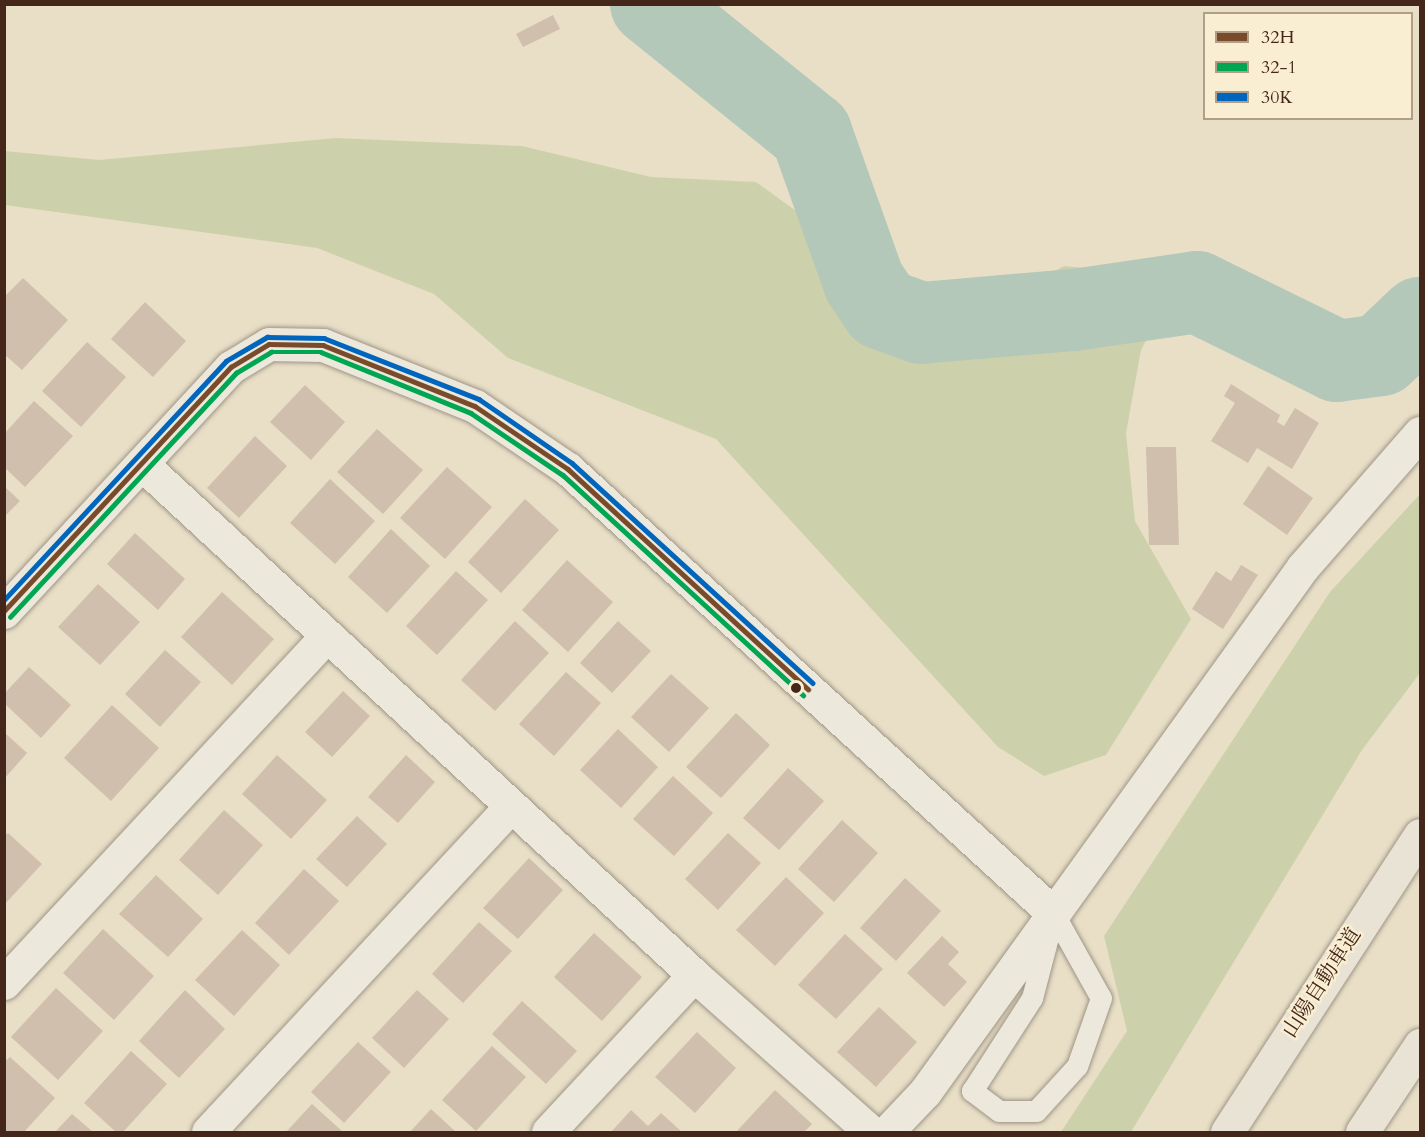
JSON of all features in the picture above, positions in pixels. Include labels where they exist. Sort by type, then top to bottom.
[{"type":"highway","name":"山陽自動車道","points":[[1227,1132],[1420,835]]},
{"type":"highway","points":[[1362,1132],[1420,1045]]},
{"type":"street","points":[[4,612],[231,368],[269,344],[323,345],[475,406],[568,469],[1053,914]]},
{"type":"street","points":[[887,1132],[925,1092],[1303,567],[1420,433]]},
{"type":"street","points":[[142,464],[694,975],[871,1132]]},
{"type":"street","points":[[4,983],[327,636]]},
{"type":"street","points":[[207,1132],[511,806]]},
{"type":"street","points":[[548,1132],[694,975]]},
{"type":"lane","points":[[1053,914],[1101,998],[1077,1066],[1036,1111],[999,1111],[972,1091],[1032,998],[1053,914]]},
{"type":"green space","points":[[336,138],[522,146],[651,177],[756,182],[836,240],[868,321],[919,342],[1064,266],[1144,274],[1168,299],[1141,350],[1126,433],[1135,521],[1191,619],[1106,755],[1044,776],[998,747],[716,439],[508,358],[434,294],[317,248],[5,205],[5,151],[99,160]]},
{"type":"green space","points":[[1420,494],[1420,673],[1362,750],[1131,1132],[1061,1132],[1127,1031],[1104,936],[1330,592]]},
{"type":"building","points":[[553,15],[560,29],[523,47],[516,34]]},
{"type":"building","points":[[23,278],[68,320],[22,370],[4,354],[4,297]]},
{"type":"building","points":[[145,302],[186,341],[153,377],[111,339]]},
{"type":"building","points":[[87,342],[126,377],[81,427],[42,391]]},
{"type":"building","points":[[1231,384],[1280,415],[1277,422],[1284,426],[1295,408],[1319,423],[1292,469],[1257,448],[1248,463],[1211,441],[1235,403],[1224,396]]},
{"type":"building","points":[[305,385],[345,422],[311,460],[270,422]]},
{"type":"building","points":[[34,401],[73,436],[25,487],[4,467],[4,434]]},
{"type":"building","points":[[377,429],[423,470],[383,514],[337,472]]},
{"type":"building","points":[[255,436],[287,466],[239,518],[207,488]]},
{"type":"building","points":[[1146,447],[1176,447],[1179,545],[1149,545]]},
{"type":"building","points":[[1268,466],[1313,498],[1287,535],[1243,504]]},
{"type":"building","points":[[447,467],[492,507],[445,559],[400,518]]},
{"type":"building","points":[[330,479],[375,521],[335,564],[290,523]]},
{"type":"building","points":[[4,486],[20,501],[4,517]]},
{"type":"building","points":[[525,499],[559,530],[501,593],[468,562]]},
{"type":"building","points":[[391,529],[430,566],[387,613],[348,577]]},
{"type":"building","points":[[135,533],[185,579],[158,610],[107,564]]},
{"type":"building","points":[[567,560],[613,602],[568,652],[522,610]]},
{"type":"building","points":[[1241,565],[1258,575],[1223,629],[1192,609],[1216,571],[1231,581]]},
{"type":"building","points":[[456,571],[488,600],[437,655],[406,626]]},
{"type":"building","points":[[98,584],[140,622],[100,665],[58,627]]},
{"type":"building","points":[[222,592],[274,639],[232,685],[181,637]]},
{"type":"building","points":[[515,621],[549,653],[495,711],[461,680]]},
{"type":"building","points":[[618,621],[651,651],[612,693],[580,663]]},
{"type":"building","points":[[165,650],[201,682],[160,727],[125,694]]},
{"type":"building","points":[[29,667],[71,705],[41,738],[5,704],[5,693]]},
{"type":"building","points":[[566,672],[601,703],[554,756],[519,724]]},
{"type":"building","points":[[671,674],[709,708],[669,752],[631,717]]},
{"type":"building","points":[[343,691],[370,716],[332,757],[305,732]]},
{"type":"building","points":[[112,705],[159,748],[111,801],[64,758]]},
{"type":"building","points":[[736,713],[770,745],[721,798],[686,767]]},
{"type":"building","points":[[618,729],[658,767],[621,808],[580,770]]},
{"type":"building","points":[[5,733],[27,753],[5,778]]},
{"type":"building","points":[[277,755],[327,800],[291,839],[242,794]]},
{"type":"building","points":[[406,755],[435,782],[398,823],[368,797]]},
{"type":"building","points":[[788,768],[824,801],[779,850],[743,818]]},
{"type":"building","points":[[673,776],[713,813],[674,856],[633,819]]},
{"type":"building","points":[[224,810],[263,845],[218,895],[179,860]]},
{"type":"building","points":[[357,816],[387,844],[347,887],[316,859]]},
{"type":"building","points":[[842,820],[878,853],[834,902],[798,869]]},
{"type":"building","points":[[8,833],[42,864],[4,905],[4,836]]},
{"type":"building","points":[[728,833],[761,863],[718,910],[685,879]]},
{"type":"building","points":[[529,858],[563,890],[518,939],[483,908]]},
{"type":"building","points":[[304,869],[339,901],[289,955],[255,923]]},
{"type":"building","points":[[156,875],[203,919],[168,957],[119,914]]},
{"type":"building","points":[[786,877],[824,913],[775,966],[736,930]]},
{"type":"building","points":[[905,878],[941,911],[896,961],[860,928]]},
{"type":"building","points":[[479,922],[512,951],[463,1003],[432,974]]},
{"type":"building","points":[[103,929],[154,976],[114,1020],[63,973]]},
{"type":"building","points":[[242,930],[280,965],[234,1016],[195,980]]},
{"type":"building","points":[[594,933],[642,977],[602,1021],[554,977]]},
{"type":"building","points":[[845,934],[883,969],[836,1019],[798,985]]},
{"type":"building","points":[[942,936],[959,952],[948,964],[967,982],[944,1007],[907,973]]},
{"type":"building","points":[[56,988],[103,1031],[58,1080],[11,1037]]},
{"type":"building","points":[[185,990],[225,1029],[179,1078],[139,1041]]},
{"type":"building","points":[[417,990],[449,1019],[404,1068],[372,1038]]},
{"type":"building","points":[[522,1001],[577,1051],[546,1084],[492,1034]]},
{"type":"building","points":[[879,1007],[917,1042],[876,1087],[837,1052]]},
{"type":"building","points":[[697,1032],[736,1068],[695,1113],[655,1077]]},
{"type":"building","points":[[358,1042],[391,1072],[344,1123],[311,1092]]},
{"type":"building","points":[[492,1046],[526,1077],[476,1131],[442,1100]]},
{"type":"building","points":[[131,1051],[167,1084],[123,1132],[116,1132],[84,1103]]},
{"type":"building","points":[[10,1057],[55,1098],[24,1132],[4,1132],[4,1062]]},
{"type":"building","points":[[775,1090],[812,1124],[804,1132],[736,1132]]},
{"type":"building","points":[[312,1104],[342,1131],[286,1132]]},
{"type":"building","points":[[431,1109],[456,1132],[410,1132]]},
{"type":"building","points":[[631,1110],[648,1126],[661,1113],[682,1132],[611,1132]]},
{"type":"building","points":[[72,1114],[93,1132],[55,1132]]},
{"type":"waterway","points":[[651,4],[811,133],[864,282],[882,309],[921,323],[1074,310],[1197,292],[1337,361],[1381,355],[1420,318]]},
{"type":"transit line","name":"30K","points":[[4,600],[226,361],[267,337],[324,338],[479,399],[572,463],[813,683]]},
{"type":"transit line","name":"32H","points":[[4,611],[231,367],[269,344],[323,345],[475,406],[568,469],[808,689]]},
{"type":"transit line","name":"32-1","points":[[10,617],[236,373],[271,352],[321,352],[471,413],[563,475],[803,695]]}]
